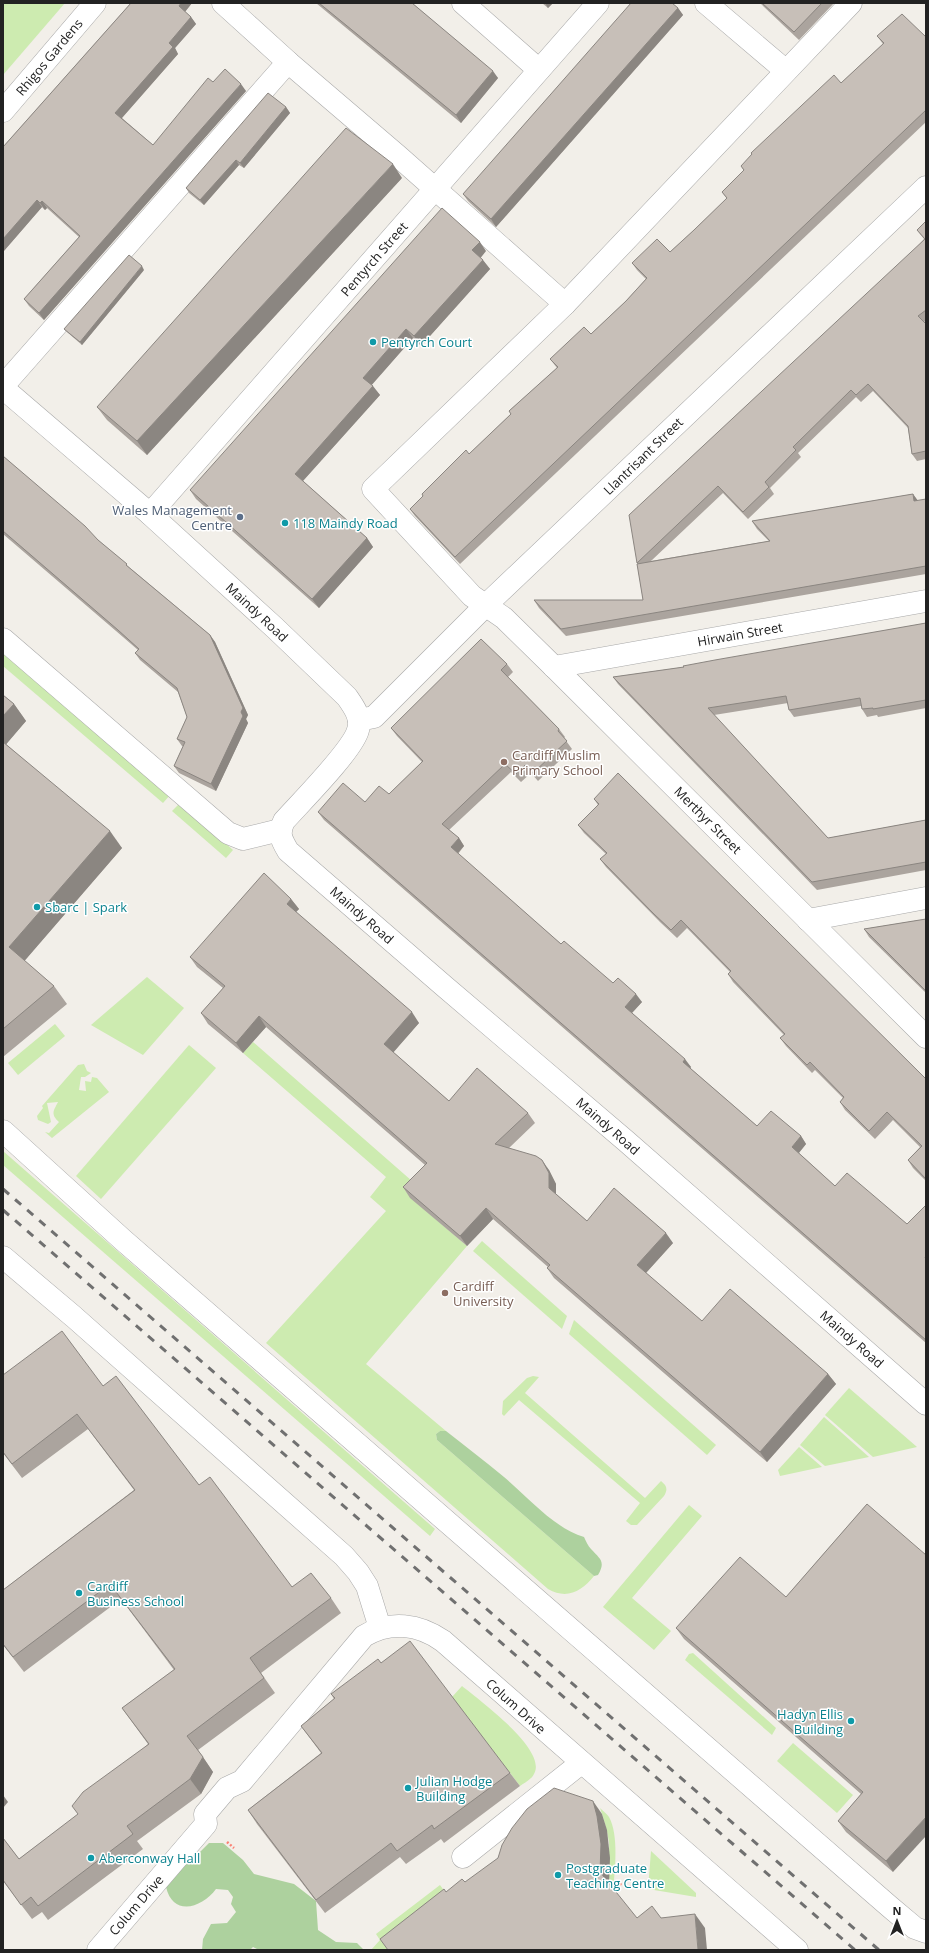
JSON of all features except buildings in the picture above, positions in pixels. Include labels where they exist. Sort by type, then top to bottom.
[{"type":"street","name":"Rhigos Gardens","points":[[3,111],[95,3]]},
{"type":"street","points":[[224,3],[288,62],[565,304],[851,3]]},
{"type":"street","points":[[463,3],[539,70]]},
{"type":"street","name":"Pentyrch Street","points":[[150,514],[598,3]]},
{"type":"street","points":[[706,3],[786,71]]},
{"type":"street","points":[[3,387],[288,62]]},
{"type":"street","name":"Llantrisant Street","points":[[359,720],[374,717],[486,605],[926,187]]},
{"type":"street","name":"Merthyr Street","points":[[565,304],[373,489],[472,596],[504,618],[926,1037]]},
{"type":"street","name":"Maindy Road","points":[[3,387],[150,514],[276,628],[347,697],[355,709],[359,720]]},
{"type":"street","name":"Hirwain Street","points":[[554,667],[926,602]]},
{"type":"street","points":[[3,639],[228,833],[243,839],[280,830],[284,821],[354,739],[358,730],[359,720]]},
{"type":"street","name":"Maindy Road","points":[[280,830],[288,851],[626,1141],[926,1404]]},
{"type":"street","points":[[808,920],[926,898]]},
{"type":"street","points":[[3,1131],[123,1240],[651,1701],[915,1928],[926,1932]]},
{"type":"street","points":[[3,1257],[74,1317],[344,1556],[358,1572],[367,1586],[380,1628]]},
{"type":"street","name":"Colum Drive","points":[[98,1950],[206,1824],[205,1814],[227,1788],[242,1781],[364,1636],[380,1628],[405,1626],[419,1628],[431,1633],[443,1641],[797,1950]]},
{"type":"street","points":[[463,1857],[581,1763]]},
{"type":"path","points":[[225,1841],[234,1848]]},
{"type":"green space","points":[[3,3],[65,3],[3,75]]},
{"type":"green space","points":[[3,650],[170,795],[163,803],[3,666]]},
{"type":"green space","points":[[180,803],[233,850],[226,858],[172,811]]},
{"type":"green space","points":[[147,977],[184,1008],[143,1055],[91,1025]]},
{"type":"green space","points":[[55,1024],[65,1036],[18,1075],[8,1063]]},
{"type":"green space","points":[[253,1042],[420,1188],[411,1198],[467,1246],[366,1364],[446,1431],[440,1431],[436,1434],[437,1440],[594,1576],[579,1590],[568,1594],[562,1594],[548,1589],[266,1343],[386,1211],[370,1197],[386,1177],[243,1053]]},
{"type":"green space","points":[[189,1045],[216,1068],[101,1199],[76,1176]]},
{"type":"green space","points":[[84,1064],[87,1071],[91,1073],[85,1077],[81,1077],[79,1090],[86,1091],[85,1081],[91,1082],[92,1077],[97,1078],[109,1092],[52,1138],[45,1132],[49,1133],[59,1122],[54,1117],[54,1110],[58,1102],[47,1103],[51,1122],[48,1124],[38,1120],[37,1116],[43,1108],[42,1106],[78,1065]]},
{"type":"green space","points":[[3,1151],[435,1529],[430,1536],[3,1165]]},
{"type":"green space","points":[[482,1241],[567,1316],[562,1329],[473,1251]]},
{"type":"green space","points":[[574,1320],[716,1445],[707,1455],[569,1334]]},
{"type":"green space","points":[[533,1376],[539,1377],[525,1393],[645,1498],[661,1481],[665,1484],[666,1491],[664,1496],[637,1525],[631,1525],[626,1521],[640,1503],[519,1400],[504,1416],[502,1414],[503,1401],[527,1378]]},
{"type":"green space","points":[[849,1388],[917,1447],[873,1457],[825,1415]]},
{"type":"green space","points":[[824,1417],[869,1457],[825,1466],[800,1445]]},
{"type":"green space","points":[[440,1431],[446,1431],[482,1459],[552,1520],[573,1533],[584,1537],[589,1546],[601,1560],[602,1566],[598,1575],[594,1576],[437,1440],[436,1434]]},
{"type":"green space","points":[[799,1447],[822,1467],[780,1476],[778,1470]]},
{"type":"green space","points":[[689,1505],[702,1516],[632,1598],[671,1631],[654,1650],[603,1607]]},
{"type":"green space","points":[[693,1653],[776,1728],[772,1735],[685,1660],[689,1654]]},
{"type":"green space","points":[[462,1686],[510,1726],[531,1752],[536,1764],[534,1774],[520,1786],[452,1697]]},
{"type":"green space","points":[[793,1743],[853,1795],[837,1813],[777,1761]]},
{"type":"green space","points":[[600,1808],[609,1817],[614,1833],[616,1853],[613,1891],[609,1875],[609,1842]]},
{"type":"green space","points":[[209,1843],[223,1843],[243,1860],[254,1874],[294,1884],[316,1901],[318,1930],[336,1942],[357,1943],[364,1950],[259,1950],[253,1947],[250,1950],[202,1950],[203,1939],[211,1924],[227,1923],[236,1912],[231,1904],[233,1897],[228,1890],[216,1889],[210,1896],[196,1905],[181,1906],[175,1903],[166,1887],[176,1868],[189,1863]]},
{"type":"green space","points":[[651,1851],[696,1893],[696,1897],[648,1889]]},
{"type":"green space","points":[[440,1885],[453,1903],[392,1950],[371,1950],[380,1940],[376,1934]]},
{"type":"railway","points":[[3,1189],[879,1950]]},
{"type":"railway","points":[[3,1210],[855,1950]]},
{"type":"place","name":"Pentyrch Court","points":[[373,342]]},
{"type":"place","name":"Wales Management Centre","points":[[240,517]]},
{"type":"place","name":"118 Maindy Road","points":[[285,523]]},
{"type":"place","name":"Cardiff Muslim Primary School","points":[[504,762]]},
{"type":"place","name":"Sbarc | Spark","points":[[37,907]]},
{"type":"place","name":"Cardiff University","points":[[445,1293]]},
{"type":"place","name":"Cardiff Business School","points":[[79,1593]]},
{"type":"place","name":"Hadyn Ellis Building","points":[[851,1721]]},
{"type":"place","name":"Julian Hodge Building","points":[[408,1788]]},
{"type":"place","name":"Aberconway Hall","points":[[91,1858]]},
{"type":"place","name":"Postgraduate Teaching Centre","points":[[558,1875]]}]
